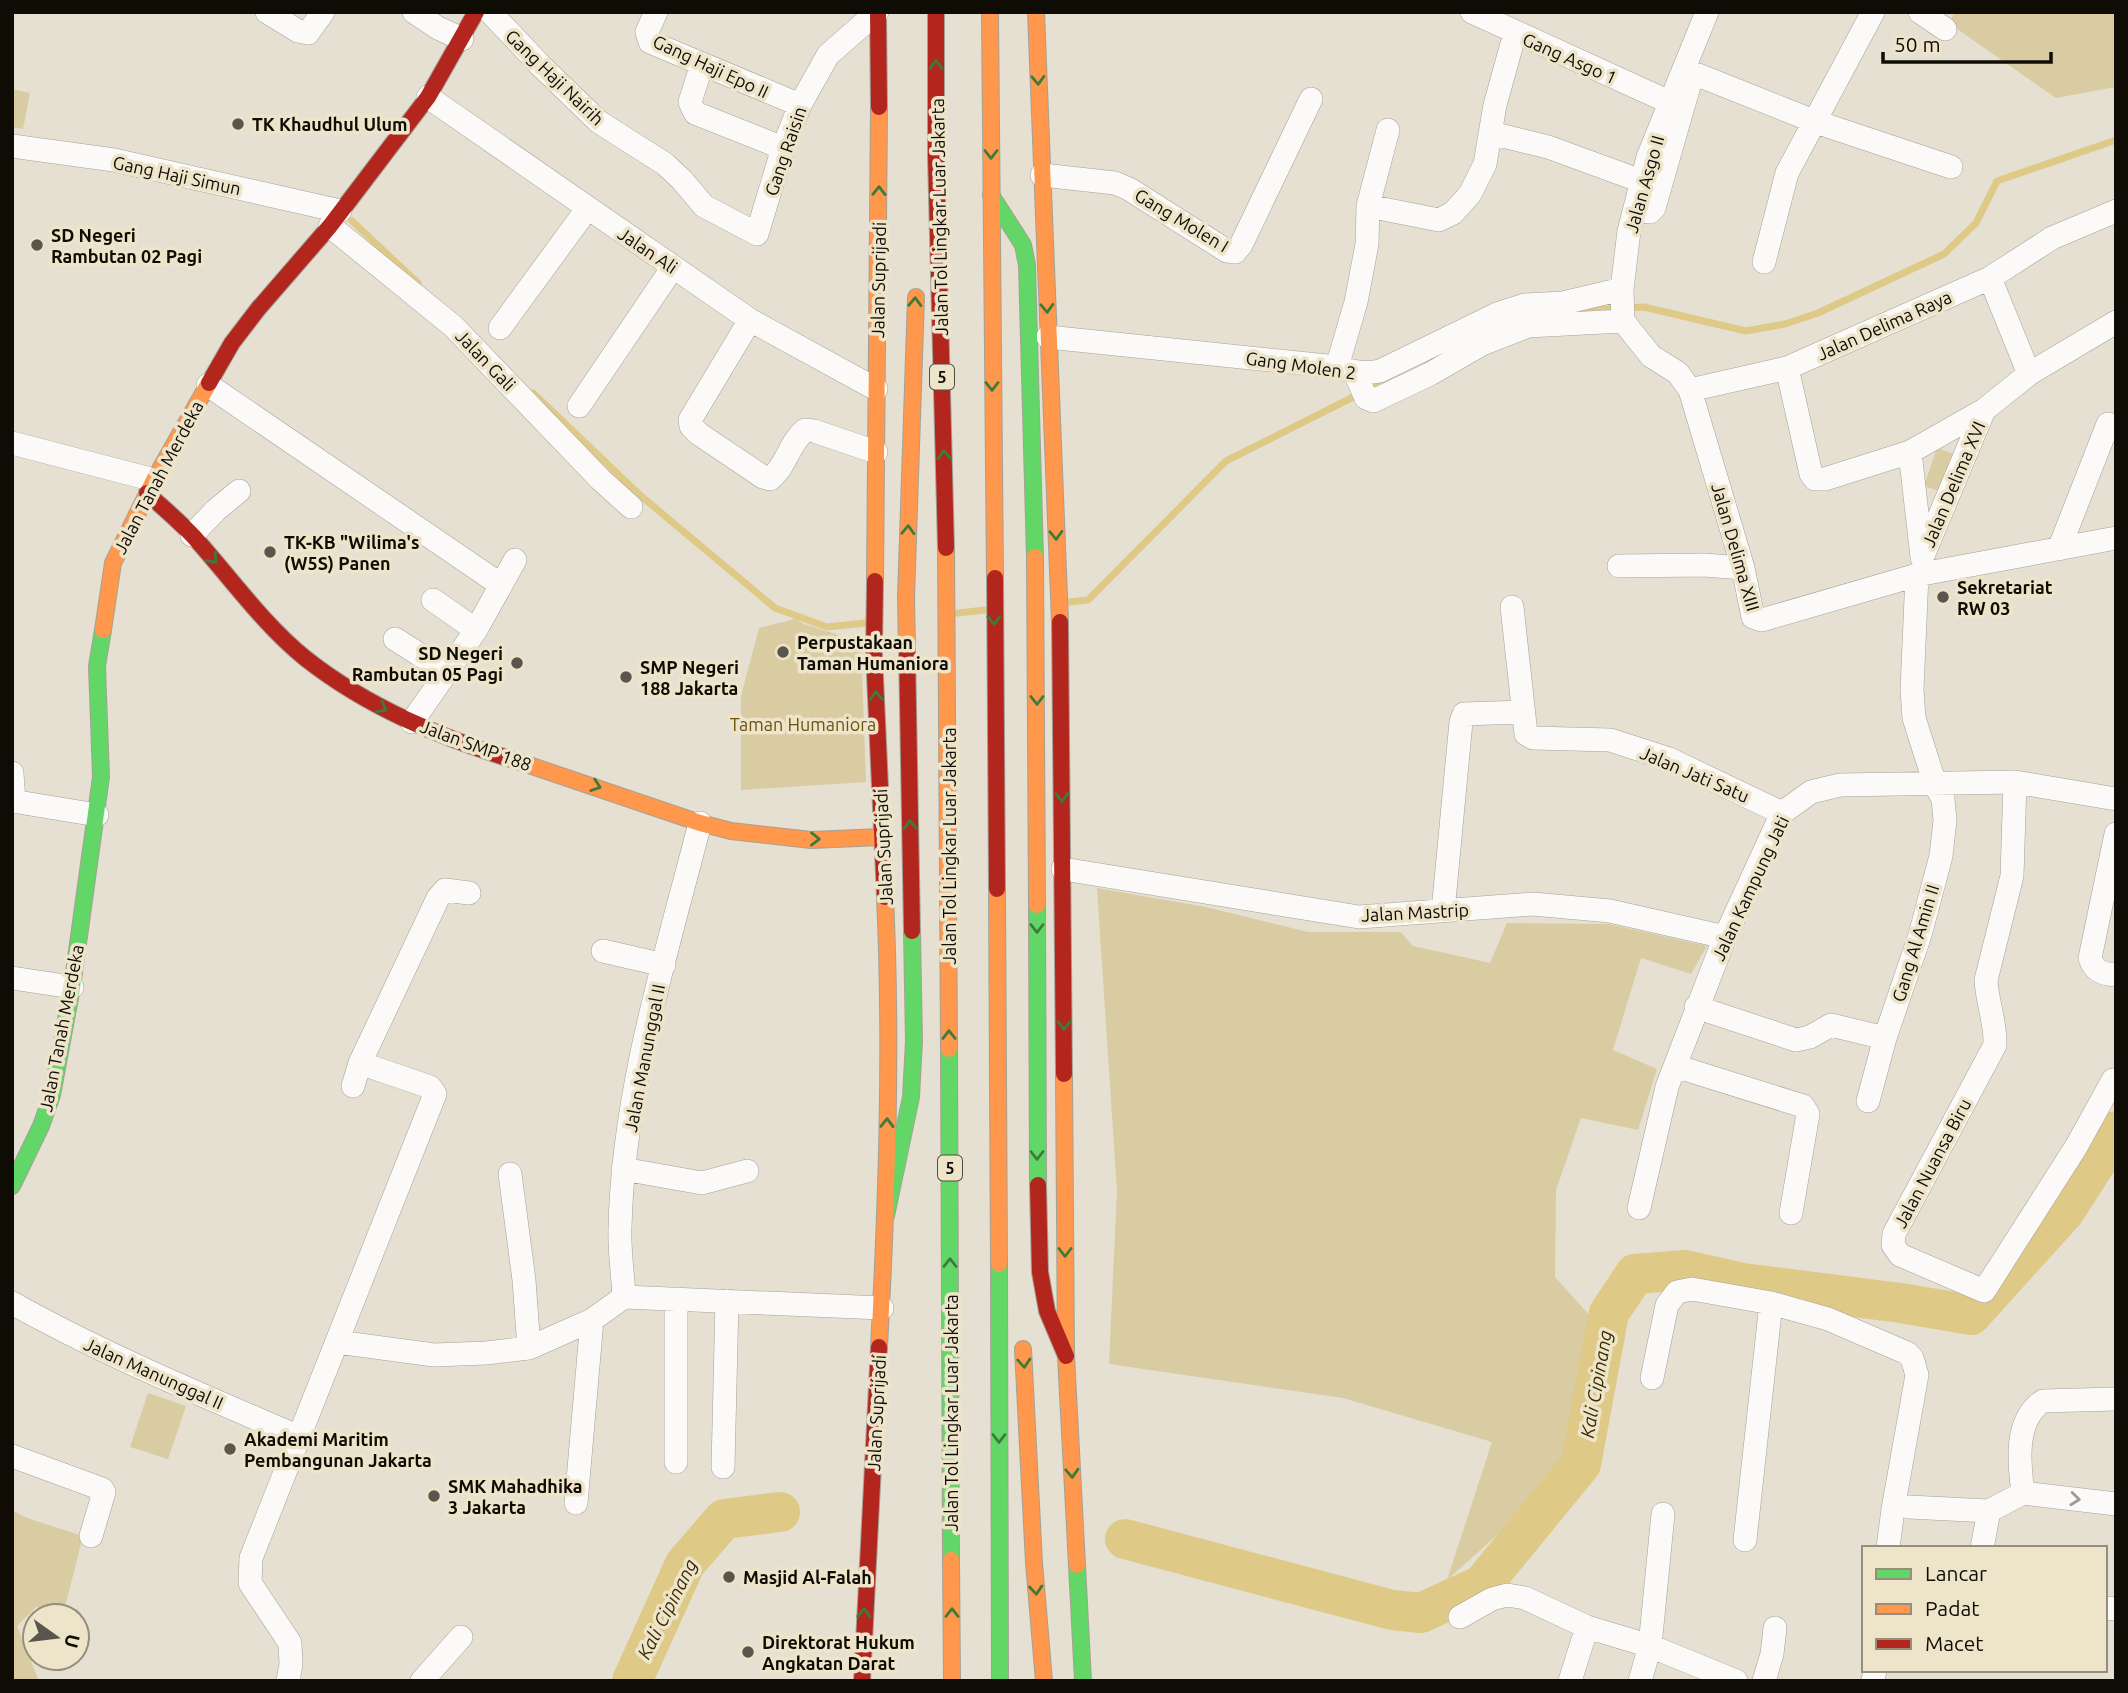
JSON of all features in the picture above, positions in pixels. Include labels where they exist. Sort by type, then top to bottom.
[{"type":"main road","name":"Jalan Tanah Merdeka","points":[[12,1186],[41,1126],[52,1095],[72,987],[97,815],[100,777],[97,666],[113,563],[151,487],[232,343],[335,219],[428,97],[477,12]]},
{"type":"main road","name":"Jalan Suprijadi","points":[[862,1681],[886,1216],[888,1064],[886,912],[874,653],[878,12]]},
{"type":"main road","name":"Jalan Tol Lingkar Luar Jakarta","points":[[936,12],[936,157],[948,654],[952,1681]]},
{"type":"main road","points":[[990,12],[999,1125],[1000,1681]]},
{"type":"main road","points":[[1036,12],[1060,631],[1066,1356],[1083,1681]]},
{"type":"main road","points":[[923,206],[936,157]]},
{"type":"main road","points":[[991,195],[1023,245],[1027,265],[1037,632],[1037,1177],[1040,1272],[1047,1311],[1066,1356]]},
{"type":"main road","points":[[886,1216],[911,1097],[914,1041],[906,598],[916,281]]},
{"type":"main road","name":"Jalan SMP 188","points":[[151,487],[262,615],[305,658],[385,710],[491,753],[731,831],[811,840],[882,837]]},
{"type":"main road","points":[[999,1125],[1015,1253]]},
{"type":"main road","points":[[1022,1334],[1034,1563],[1044,1681]]},
{"type":"street","points":[[267,12],[298,31],[308,33],[323,12]]},
{"type":"street","points":[[414,12],[462,40]]},
{"type":"street","name":"Gang Haji Nairih","points":[[490,12],[540,65],[600,122],[665,164],[704,206],[755,234],[759,233]]},
{"type":"street","name":"Gang Haji Epo II","points":[[656,12],[647,32],[648,40],[800,105]]},
{"type":"street","name":"Gang Raisin","points":[[759,233],[783,148],[800,105],[828,55],[878,12]]},
{"type":"street","name":"Gang Asgo 1","points":[[1472,12],[1670,102]]},
{"type":"street","name":"Jalan Asgo II","points":[[1622,305],[1629,231],[1641,181],[1707,12]]},
{"type":"street","points":[[1764,262],[1787,173],[1873,12]]},
{"type":"street","points":[[1920,12],[1945,29]]},
{"type":"street","points":[[1368,206],[1439,220],[1453,214],[1470,194],[1485,163],[1495,105],[1515,33]]},
{"type":"street","points":[[702,64],[690,102],[695,113],[783,148]]},
{"type":"street","points":[[1642,211],[1650,212],[1654,208],[1691,79],[1698,75],[1816,122],[1951,166]]},
{"type":"street","name":"Jalan Ali","points":[[428,97],[750,320],[876,389]]},
{"type":"street","name":"Gang Molen I","points":[[1042,175],[1115,183],[1129,189],[1227,251],[1235,252],[1241,245],[1311,99]]},
{"type":"street","points":[[1388,130],[1368,206],[1367,244],[1356,302],[1354,379],[1373,401],[1430,374],[1482,344],[1528,326],[1622,305],[1651,356],[1678,373],[1690,390]]},
{"type":"street","points":[[1491,133],[1548,148],[1641,181]]},
{"type":"street","name":"Gang Haji Simun","points":[[12,146],[114,160],[335,219]]},
{"type":"street","points":[[500,328],[587,209]]},
{"type":"street","name":"Jalan Delima Raya","points":[[1690,390],[1787,368],[1990,278],[2052,238],[2116,211]]},
{"type":"street","name":"Jalan Gali","points":[[335,219],[453,326],[600,479],[631,507]]},
{"type":"street","points":[[579,407],[673,267]]},
{"type":"street","points":[[1990,278],[2029,374]]},
{"type":"street","name":"Gang Molen 2","points":[[1048,337],[1354,379],[1380,371],[1497,314],[1525,305],[1622,305]]},
{"type":"street","points":[[750,320],[690,420],[691,426],[763,477],[770,479],[776,475],[797,436],[805,430],[876,452]]},
{"type":"street","name":"Jalan Delima XVI","points":[[1787,368],[1811,474],[1815,479],[1825,478],[1910,452],[1984,410],[2029,374],[2116,322]]},
{"type":"street","points":[[208,385],[500,584]]},
{"type":"street","name":"Jalan Delima XIII","points":[[1690,390],[1743,568],[1753,617],[1762,620],[1921,569]]},
{"type":"street","name":"Jalan Delima XVI","points":[[1921,569],[1984,410]]},
{"type":"street","points":[[2059,549],[2108,424]]},
{"type":"street","points":[[12,443],[151,487]]},
{"type":"street","name":"Jalan Delima XVI","points":[[1910,452],[1921,569]]},
{"type":"street","points":[[192,535],[239,491]]},
{"type":"street","points":[[1921,569],[2116,538]]},
{"type":"street","points":[[412,722],[476,630],[516,560]]},
{"type":"street","points":[[1619,566],[1704,565],[1743,568]]},
{"type":"street","name":"Gang Al Amin II","points":[[1868,1101],[1885,1038],[1920,934],[1941,856],[1945,820],[1943,799],[1935,784],[1914,718],[1912,691],[1921,569]]},
{"type":"street","points":[[433,600],[476,630]]},
{"type":"street","name":"Jalan Jati Satu","points":[[1512,607],[1526,734],[1529,737],[1609,740],[1669,759],[1782,813]]},
{"type":"street","points":[[395,639],[447,672]]},
{"type":"street","points":[[1443,911],[1461,722],[1464,715],[1524,712]]},
{"type":"street","points":[[12,773],[13,802],[97,815]]},
{"type":"street","name":"Jalan Kampung Jati","points":[[1639,1208],[1667,1087],[1696,1007],[1782,813],[1811,792],[1840,785],[2015,782],[2116,799]]},
{"type":"street","name":"Jalan Nuansa Biru","points":[[2015,782],[2012,876],[1986,980],[1996,1033],[1995,1045],[1894,1234],[1893,1245],[1900,1255],[1984,1291],[2076,1147],[2113,1080]]},
{"type":"street","name":"Jalan Manunggal II","points":[[624,1297],[620,1230],[623,1169],[639,1067],[700,823]]},
{"type":"street","points":[[2116,834],[2090,958],[2093,967],[2104,974],[2116,975]]},
{"type":"street","name":"Jalan Mastrip","points":[[1063,869],[1359,917],[1534,904],[1598,909],[1726,937]]},
{"type":"street","points":[[353,1086],[360,1063],[438,898],[446,890],[469,893]]},
{"type":"street","points":[[603,951],[664,965]]},
{"type":"street","points":[[12,978],[72,987]]},
{"type":"street","points":[[1696,1007],[1796,1040],[1810,1037],[1831,1025],[1885,1038]]},
{"type":"street","points":[[289,1681],[292,1664],[290,1643],[250,1583],[251,1558],[435,1094],[430,1087],[360,1063]]},
{"type":"street","points":[[1675,1066],[1803,1106],[1808,1114],[1791,1213]]},
{"type":"street","points":[[623,1169],[702,1183],[747,1171]]},
{"type":"street","points":[[510,1174],[524,1280],[529,1348]]},
{"type":"street","points":[[1652,1378],[1667,1305],[1677,1293],[1692,1289],[1771,1303],[1828,1319],[1907,1353],[1912,1358],[1917,1375],[1888,1546]]},
{"type":"street","points":[[337,1342],[434,1355],[529,1348],[592,1320],[624,1297],[881,1308]]},
{"type":"street","points":[[676,1299],[676,1462]]},
{"type":"street","points":[[723,1467],[727,1301]]},
{"type":"street","name":"Jalan Manunggal II","points":[[12,1303],[63,1332],[127,1363],[299,1437]]},
{"type":"street","points":[[1745,1541],[1771,1303]]},
{"type":"street","points":[[576,1503],[592,1320]]},
{"type":"street","points":[[2023,1493],[2020,1466],[2023,1428],[2035,1406],[2043,1401],[2116,1399]]},
{"type":"street","points":[[12,1455],[102,1489],[104,1492],[92,1536]]},
{"type":"street","points":[[1909,1507],[1989,1511],[2023,1493],[2116,1504]]},
{"type":"street","points":[[1982,1546],[1989,1511]]},
{"type":"street","points":[[1640,1681],[1650,1646],[1663,1514]]},
{"type":"street","points":[[1460,1617],[1492,1599],[1507,1595],[1525,1598],[1587,1627],[1650,1646],[1736,1681]]},
{"type":"street","points":[[1570,1681],[1587,1627]]},
{"type":"street","points":[[1764,1681],[1772,1654],[1775,1628]]},
{"type":"street","points":[[422,1681],[461,1637]]},
{"type":"green space","points":[[1954,12],[2116,12],[2116,87],[2056,98],[1950,24]]},
{"type":"green space","points":[[12,89],[30,93],[23,129],[12,127]]},
{"type":"green space","points":[[1937,448],[1960,456],[1947,494],[1924,486]]},
{"type":"green space","name":"Taman Humaniora","points":[[795,619],[861,642],[866,782],[741,790],[741,696],[759,628]]},
{"type":"green space","points":[[1097,888],[1206,907],[1308,932],[1401,932],[1413,946],[1490,963],[1507,923],[1609,924],[1707,946],[1691,974],[1641,958],[1613,1050],[1657,1069],[1638,1130],[1581,1118],[1556,1190],[1555,1277],[1592,1318],[1562,1463],[1495,1537],[1447,1580],[1492,1442],[1343,1398],[1109,1364],[1117,1191]]},
{"type":"green space","points":[[148,1393],[186,1406],[168,1459],[130,1447]]},
{"type":"green space","points":[[12,1510],[27,1518],[83,1536],[66,1602],[21,1602],[21,1622],[17,1626],[21,1636],[21,1672],[35,1672],[39,1681],[12,1681]]},
{"type":"waterway","points":[[1575,311],[1644,307],[1746,331],[1785,324],[1818,313],[1944,254],[1976,223],[1997,181],[2116,140]]},
{"type":"waterway","points":[[352,221],[418,283]]},
{"type":"waterway","points":[[1069,602],[1088,600],[1226,461],[1389,379]]},
{"type":"waterway","points":[[533,393],[641,496],[775,608],[827,627],[866,623]]},
{"type":"waterway","points":[[958,613],[985,610]]},
{"type":"waterway","name":"Kali Cipinang","points":[[1125,1539],[1392,1610],[1421,1613],[1482,1585],[1581,1464],[1609,1313],[1635,1274],[1685,1270],[1743,1283],[1901,1303],[1971,1315],[2065,1211],[2116,1131]]},
{"type":"waterway","name":"Kali Cipinang","points":[[632,1681],[685,1564],[724,1519],[780,1512]]},
{"type":"traffic: fast","points":[[991,195],[1023,245],[1027,265],[1035,557]]},
{"type":"traffic: fast","points":[[12,1186],[41,1126],[52,1095],[72,987],[101,777],[97,666],[103,630]]},
{"type":"traffic: fast","points":[[1037,905],[1038,1185]]},
{"type":"traffic: fast","points":[[886,1216],[911,1097],[914,1041],[912,931]]},
{"type":"traffic: fast","points":[[949,1049],[951,1560]]},
{"type":"traffic: fast","points":[[999,1264],[1000,1681]]},
{"type":"traffic: fast","points":[[1077,1565],[1083,1681]]},
{"type":"traffic: slow","points":[[990,12],[995,578]]},
{"type":"traffic: slow","points":[[1036,12],[1060,622]]},
{"type":"traffic: slow","points":[[875,581],[879,107]]},
{"type":"traffic: slow","points":[[907,649],[906,598],[916,297]]},
{"type":"traffic: slow","points":[[103,630],[113,563],[154,480],[209,383]]},
{"type":"traffic: slow","points":[[946,548],[949,1049]]},
{"type":"traffic: slow","points":[[1035,557],[1037,905]]},
{"type":"traffic: slow","points":[[520,762],[731,831],[811,840],[882,837]]},
{"type":"traffic: slow","points":[[997,889],[999,1264]]},
{"type":"traffic: slow","points":[[879,1347],[888,1122],[885,897]]},
{"type":"traffic: slow","points":[[1064,1074],[1066,1356],[1077,1565]]},
{"type":"traffic: slow","points":[[1023,1349],[1034,1563],[1044,1681]]},
{"type":"traffic: slow","points":[[951,1560],[952,1681]]},
{"type":"traffic: jam","points":[[209,383],[232,343],[258,309],[330,226],[428,97],[476,12]]},
{"type":"traffic: jam","points":[[878,12],[879,107]]},
{"type":"traffic: jam","points":[[936,12],[936,157],[946,548]]},
{"type":"traffic: jam","points":[[147,493],[194,537],[275,630],[329,676],[408,720],[463,743],[520,762]]},
{"type":"traffic: jam","points":[[995,578],[997,889]]},
{"type":"traffic: jam","points":[[875,581],[874,654],[885,897]]},
{"type":"traffic: jam","points":[[1060,622],[1064,1074]]},
{"type":"traffic: jam","points":[[907,649],[912,931]]},
{"type":"traffic: jam","points":[[1038,1185],[1040,1272],[1047,1311],[1066,1356]]},
{"type":"traffic: jam","points":[[862,1681],[879,1347]]},
{"type":"place","name":"TK Khaudhul Ulum","points":[[238,124]]},
{"type":"place","name":"SD Negeri Rambutan 02 Pagi","points":[[37,245]]},
{"type":"place","name":"TK-KB \"Wilima's (W5S) Panen","points":[[270,552]]},
{"type":"place","name":"Sekretariat RW 03","points":[[1943,597]]},
{"type":"place","name":"Perpustakaan Taman Humaniora","points":[[783,652]]},
{"type":"place","name":"SD Negeri Rambutan 05 Pagi","points":[[517,663]]},
{"type":"place","name":"SMP Negeri 188 Jakarta","points":[[626,677]]},
{"type":"place","name":"Akademi Maritim Pembangunan Jakarta","points":[[230,1449]]},
{"type":"place","name":"SMK Mahadhika 3 Jakarta","points":[[434,1496]]},
{"type":"place","name":"Masjid Al-Falah","points":[[729,1577]]},
{"type":"place","name":"Direktorat Hukum Angkatan Darat","points":[[748,1652]]}]
